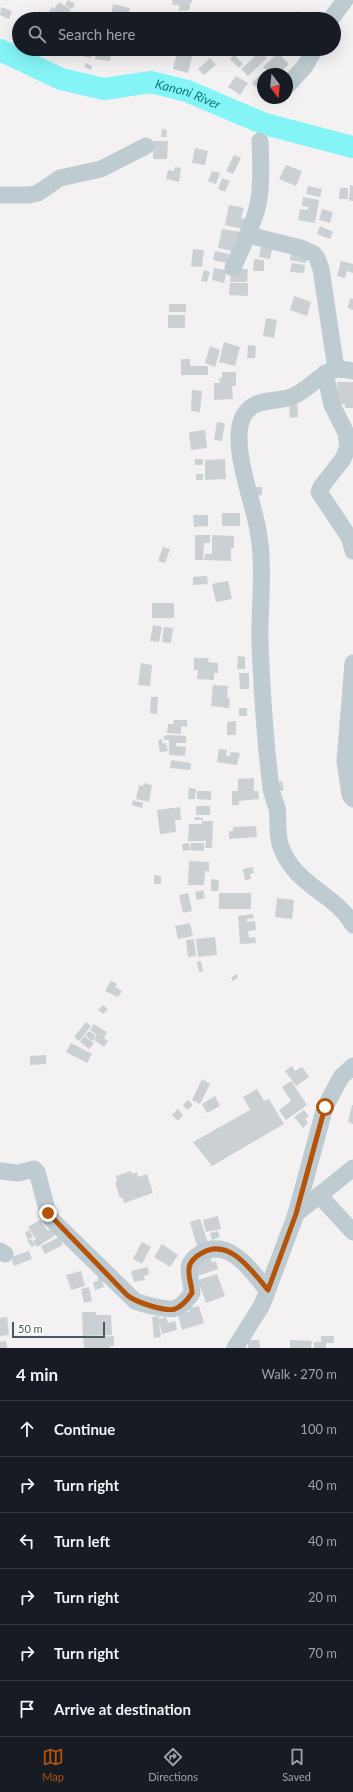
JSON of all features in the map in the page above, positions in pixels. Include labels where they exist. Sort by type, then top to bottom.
[{"type":"street","points":[[336,12],[345,0]]},
{"type":"street","points":[[293,79],[305,66],[311,56]]},
{"type":"street","points":[[233,268],[248,235],[257,210],[261,167],[260,141]]},
{"type":"street","points":[[0,195],[29,195],[38,193],[60,178],[101,169],[146,146]]},
{"type":"street","points":[[248,235],[301,248],[317,258],[321,269],[332,405],[346,433],[348,447],[343,459],[321,487],[319,492],[349,537],[353,551]]},
{"type":"street","points":[[352,922],[330,900],[303,880],[282,850],[279,842],[279,823],[272,790],[263,703],[260,643],[260,548],[258,530],[247,486],[240,445],[240,427],[243,417],[250,407],[258,403],[281,400],[300,393],[330,371],[353,371]]},
{"type":"street","points":[[353,663],[345,761],[350,795],[353,799]]},
{"type":"street","points":[[234,1348],[262,1305],[268,1290],[296,1214],[325,1107],[341,1077],[353,1066]]},
{"type":"street","points":[[296,1214],[353,1168]]},
{"type":"street","points":[[0,1171],[18,1173],[34,1169],[37,1172],[51,1219],[135,1301],[145,1305],[174,1309],[185,1303],[192,1293],[188,1268],[195,1257],[209,1249],[222,1249],[237,1256],[268,1290]]},
{"type":"street","points":[[319,1195],[353,1232]]},
{"type":"building","points":[[68,0],[75,4],[72,9],[65,5]]},
{"type":"building","points":[[172,0],[192,0],[192,3],[190,3],[190,10],[179,11],[179,5],[173,5]]},
{"type":"building","points":[[59,2],[71,10],[69,12],[49,12],[52,7],[54,9]]},
{"type":"building","points":[[113,4],[130,8],[129,12],[111,12]]},
{"type":"building","points":[[1,7],[12,11],[9,19],[0,15]]},
{"type":"building","points":[[95,56],[111,56],[110,61],[95,59]]},
{"type":"building","points":[[176,56],[192,56],[188,73],[173,69]]},
{"type":"building","points":[[235,56],[243,64],[239,68],[230,59]]},
{"type":"building","points":[[256,56],[265,56],[267,58],[248,76],[241,69]]},
{"type":"building","points":[[275,56],[281,56],[289,64],[285,68],[263,67]]},
{"type":"building","points":[[210,58],[216,65],[204,75],[198,69]]},
{"type":"building","points":[[86,63],[92,66],[91,70],[84,67]]},
{"type":"building","points":[[236,76],[248,83],[240,95],[228,87]]},
{"type":"building","points":[[257,78],[257,88],[252,83]]},
{"type":"building","points":[[162,129],[167,130],[166,137],[161,137]]},
{"type":"building","points":[[153,141],[168,141],[167,159],[153,159]]},
{"type":"building","points":[[195,148],[208,151],[205,165],[192,163]]},
{"type":"building","points":[[234,155],[241,158],[233,174],[226,171]]},
{"type":"building","points":[[286,165],[302,171],[296,186],[279,179]]},
{"type":"building","points":[[175,167],[181,168],[179,182],[166,179],[168,170],[174,171]]},
{"type":"building","points":[[212,171],[220,173],[216,184],[208,181]]},
{"type":"building","points":[[222,178],[230,181],[225,192],[218,189]]},
{"type":"building","points":[[350,185],[353,186],[353,201],[349,201]]},
{"type":"building","points":[[308,186],[322,189],[320,197],[306,194]]},
{"type":"building","points":[[340,188],[348,188],[348,199],[339,199]]},
{"type":"building","points":[[303,197],[319,200],[315,223],[298,220],[300,209],[308,210],[309,207],[302,206]]},
{"type":"building","points":[[229,205],[244,208],[241,218],[245,219],[243,229],[225,225]]},
{"type":"building","points":[[322,209],[333,212],[330,223],[319,220]]},
{"type":"building","points":[[320,226],[333,232],[330,239],[317,234]]},
{"type":"building","points":[[222,229],[241,232],[239,242],[235,241],[233,251],[218,248]]},
{"type":"building","points":[[262,242],[273,244],[270,259],[259,257]]},
{"type":"building","points":[[193,249],[204,250],[202,267],[191,266]]},
{"type":"building","points":[[215,251],[229,254],[227,263],[213,260]]},
{"type":"building","points":[[291,252],[308,255],[306,263],[290,260]]},
{"type":"building","points":[[254,259],[264,260],[264,271],[253,271]]},
{"type":"building","points":[[341,261],[353,264],[353,273],[347,271],[345,278],[337,276]]},
{"type":"building","points":[[292,263],[305,265],[304,273],[290,272]]},
{"type":"building","points":[[214,268],[227,270],[224,283],[212,280]]},
{"type":"building","points":[[236,269],[248,269],[247,282],[230,282],[231,272]]},
{"type":"building","points":[[204,270],[210,272],[207,282],[201,281]]},
{"type":"building","points":[[230,283],[248,283],[248,296],[229,295]]},
{"type":"building","points":[[294,296],[311,302],[307,316],[290,310]]},
{"type":"building","points":[[350,298],[353,299],[353,310],[348,308]]},
{"type":"building","points":[[169,304],[186,304],[186,312],[169,312]]},
{"type":"building","points":[[168,315],[185,315],[185,328],[168,328]]},
{"type":"building","points":[[266,318],[277,320],[274,338],[263,336]]},
{"type":"building","points":[[224,342],[240,347],[235,366],[219,362]]},
{"type":"building","points":[[248,345],[256,346],[255,358],[247,358]]},
{"type":"building","points":[[210,346],[220,350],[215,367],[205,363]]},
{"type":"building","points":[[181,359],[190,359],[190,366],[208,366],[208,375],[181,375]]},
{"type":"building","points":[[222,372],[236,372],[236,386],[232,386],[233,399],[214,400],[214,383],[220,383],[219,378],[222,378]]},
{"type":"building","points":[[337,382],[353,382],[353,408],[345,408],[345,404],[338,404]]},
{"type":"building","points":[[192,390],[202,391],[200,412],[191,411]]},
{"type":"building","points":[[297,400],[298,417],[290,418],[289,401]]},
{"type":"building","points":[[217,422],[225,423],[222,441],[214,440]]},
{"type":"building","points":[[205,430],[207,448],[191,450],[189,432]]},
{"type":"building","points":[[195,459],[203,459],[203,465],[195,465]]},
{"type":"building","points":[[225,459],[226,479],[205,480],[205,460]]},
{"type":"building","points":[[196,474],[203,474],[203,480],[196,480]]},
{"type":"building","points":[[255,487],[262,487],[262,495],[256,496]]},
{"type":"building","points":[[222,513],[240,513],[240,526],[222,526]]},
{"type":"building","points":[[193,515],[208,515],[208,526],[194,527]]},
{"type":"building","points":[[195,535],[210,535],[210,543],[204,543],[203,560],[195,560]]},
{"type":"building","points":[[212,535],[234,536],[234,548],[231,548],[231,561],[204,560],[205,554],[212,554]]},
{"type":"building","points":[[163,547],[170,549],[165,563],[158,561]]},
{"type":"building","points":[[207,576],[208,584],[193,585],[193,577]]},
{"type":"building","points":[[228,581],[232,599],[216,602],[212,584]]},
{"type":"building","points":[[152,603],[174,603],[174,618],[152,618]]},
{"type":"building","points":[[153,625],[162,627],[159,642],[150,641]]},
{"type":"building","points":[[164,627],[173,628],[171,643],[162,642]]},
{"type":"building","points":[[238,656],[245,657],[245,669],[237,669]]},
{"type":"building","points":[[194,658],[209,658],[208,662],[218,663],[218,673],[214,673],[214,680],[197,679],[198,670],[194,670]]},
{"type":"building","points":[[141,663],[152,665],[150,686],[138,685]]},
{"type":"building","points":[[239,673],[249,673],[249,689],[240,689]]},
{"type":"building","points":[[213,685],[228,686],[227,698],[230,699],[229,708],[211,706]]},
{"type":"building","points":[[151,697],[158,697],[157,714],[150,713]]},
{"type":"building","points":[[239,708],[247,708],[247,716],[239,716]]},
{"type":"building","points":[[174,720],[187,720],[187,727],[181,726],[181,734],[167,733],[168,724],[173,724]]},
{"type":"building","points":[[236,721],[236,735],[227,735],[227,722]]},
{"type":"building","points":[[164,736],[186,736],[186,743],[176,743],[176,746],[186,747],[185,756],[169,755],[169,740],[164,740]]},
{"type":"building","points":[[162,739],[163,744],[166,743],[168,751],[160,752],[158,740]]},
{"type":"building","points":[[219,749],[227,750],[226,756],[230,756],[231,752],[240,753],[237,765],[217,762]]},
{"type":"building","points":[[171,760],[191,763],[190,770],[170,768]]},
{"type":"building","points":[[254,778],[254,791],[258,791],[259,799],[239,801],[239,805],[232,805],[232,791],[238,791],[238,779]]},
{"type":"building","points":[[282,781],[284,790],[274,792],[272,784]]},
{"type":"building","points":[[144,783],[152,785],[149,802],[136,799],[139,785],[143,786]]},
{"type":"building","points":[[189,788],[196,789],[195,799],[188,799]]},
{"type":"building","points":[[197,791],[211,791],[211,800],[197,799]]},
{"type":"building","points":[[133,800],[143,803],[142,808],[132,805]]},
{"type":"building","points":[[196,806],[210,806],[210,815],[196,815]]},
{"type":"building","points":[[180,807],[181,820],[175,820],[176,832],[160,834],[157,810]]},
{"type":"building","points":[[195,817],[203,818],[203,820],[194,820]]},
{"type":"building","points":[[202,821],[213,821],[212,848],[205,848],[206,841],[188,841],[189,824],[202,824]]},
{"type":"building","points":[[256,826],[257,837],[229,839],[229,831],[233,831],[233,827]]},
{"type":"building","points":[[189,843],[190,850],[183,851],[182,844]]},
{"type":"building","points":[[191,843],[204,843],[204,851],[190,850]]},
{"type":"building","points":[[189,861],[209,862],[209,872],[205,871],[204,885],[188,885]]},
{"type":"building","points":[[253,867],[254,873],[250,874],[251,879],[245,880],[243,869]]},
{"type":"building","points":[[154,875],[161,876],[161,884],[154,884]]},
{"type":"building","points":[[211,879],[219,880],[218,891],[211,891]]},
{"type":"building","points":[[203,890],[205,898],[197,900],[195,892]]},
{"type":"building","points":[[188,893],[192,911],[183,913],[179,895]]},
{"type":"building","points":[[219,893],[251,893],[251,909],[219,909]]},
{"type":"building","points":[[277,898],[294,900],[292,919],[275,917]]},
{"type":"building","points":[[253,914],[254,918],[247,919],[247,922],[255,921],[256,930],[248,931],[249,938],[255,937],[256,943],[240,944],[238,916]]},
{"type":"building","points":[[190,923],[193,936],[178,939],[175,926]]},
{"type":"building","points":[[215,937],[217,955],[198,957],[196,939]]},
{"type":"building","points":[[194,939],[196,956],[188,957],[186,940]]},
{"type":"building","points":[[201,961],[203,971],[199,972],[197,962]]},
{"type":"building","points":[[236,974],[238,977],[233,981],[231,978]]},
{"type":"building","points":[[111,981],[117,984],[115,987],[122,991],[118,997],[105,991]]},
{"type":"building","points":[[103,1005],[108,1009],[103,1014],[98,1010]]},
{"type":"building","points":[[86,1022],[91,1026],[79,1041],[74,1037]]},
{"type":"building","points":[[94,1024],[107,1032],[104,1038],[108,1041],[104,1047],[94,1040],[97,1035],[90,1030]]},
{"type":"building","points":[[89,1031],[96,1036],[92,1041],[85,1035]]},
{"type":"building","points":[[84,1036],[94,1043],[89,1049],[80,1042]]},
{"type":"building","points":[[71,1043],[92,1054],[87,1063],[66,1052]]},
{"type":"building","points":[[46,1055],[46,1064],[30,1065],[30,1056]]},
{"type":"building","points":[[292,1066],[295,1071],[302,1067],[309,1077],[296,1086],[285,1071]]},
{"type":"building","points":[[202,1079],[210,1084],[200,1104],[192,1100]]},
{"type":"building","points":[[291,1081],[307,1105],[286,1120],[279,1110],[291,1101],[282,1087]]},
{"type":"building","points":[[257,1089],[264,1101],[269,1099],[284,1124],[212,1166],[193,1142],[250,1110],[243,1097]]},
{"type":"building","points":[[215,1096],[220,1106],[207,1113],[202,1104]]},
{"type":"building","points":[[188,1100],[193,1105],[187,1110],[183,1105]]},
{"type":"building","points":[[353,1105],[353,1124],[348,1122]]},
{"type":"building","points":[[178,1109],[183,1115],[178,1121],[172,1115]]},
{"type":"building","points":[[304,1110],[309,1116],[305,1119],[308,1123],[303,1128],[294,1117]]},
{"type":"building","points":[[131,1171],[132,1174],[137,1172],[138,1177],[147,1174],[153,1193],[124,1203],[122,1197],[120,1198],[115,1182],[117,1182],[116,1176]]},
{"type":"building","points":[[218,1216],[221,1229],[206,1232],[203,1220]]},
{"type":"building","points":[[200,1219],[208,1243],[197,1246],[190,1222]]},
{"type":"building","points":[[40,1220],[48,1231],[52,1228],[57,1234],[37,1247],[33,1241],[36,1239],[28,1227]]},
{"type":"building","points":[[29,1230],[33,1237],[28,1240],[25,1233]]},
{"type":"building","points":[[218,1231],[220,1237],[212,1240],[210,1233]]},
{"type":"building","points":[[59,1237],[63,1245],[45,1254],[41,1246]]},
{"type":"building","points":[[31,1239],[35,1245],[32,1247],[27,1241]]},
{"type":"building","points":[[142,1242],[151,1247],[142,1264],[133,1259]]},
{"type":"building","points":[[162,1244],[178,1255],[170,1267],[154,1257]]},
{"type":"building","points":[[29,1251],[32,1259],[14,1266],[11,1257]]},
{"type":"building","points":[[210,1255],[212,1263],[216,1261],[218,1269],[194,1277],[191,1269]]},
{"type":"building","points":[[148,1267],[149,1274],[144,1276],[145,1280],[134,1282],[131,1271]]},
{"type":"building","points":[[81,1271],[85,1286],[71,1290],[66,1275]]},
{"type":"building","points":[[217,1274],[225,1296],[206,1303],[198,1280]]},
{"type":"building","points":[[101,1277],[104,1287],[95,1290],[93,1282],[98,1281],[97,1278]]},
{"type":"building","points":[[89,1287],[92,1301],[84,1303],[81,1289]]},
{"type":"building","points":[[199,1306],[204,1323],[182,1330],[178,1315],[190,1311],[189,1308]]},
{"type":"building","points":[[82,1312],[96,1312],[96,1315],[111,1315],[112,1335],[83,1336]]},
{"type":"building","points":[[159,1316],[159,1319],[166,1317],[168,1323],[175,1321],[177,1330],[162,1334],[159,1322],[161,1337],[154,1338],[152,1317]]},
{"type":"building","points":[[7,1317],[9,1335],[0,1336],[0,1318]]},
{"type":"building","points":[[114,1336],[114,1346],[110,1346],[110,1348],[84,1348],[83,1337]]},
{"type":"building","points":[[321,1336],[334,1336],[334,1343],[326,1343],[326,1348],[314,1348],[314,1342],[321,1342]]},
{"type":"building","points":[[248,1340],[259,1340],[260,1348],[248,1348]]},
{"type":"building","points":[[290,1340],[312,1341],[311,1348],[290,1348]]},
{"type":"building","points":[[6,1341],[7,1348],[0,1348],[0,1342]]},
{"type":"waterway","name":"Kanoni River","points":[[0,50],[12,56]]},
{"type":"waterway","name":"Kanoni River","points":[[13,56],[61,79],[104,89],[151,82],[187,91],[265,124],[353,147]]},
{"type":"route","points":[[48,1213],[51,1219],[127,1295],[135,1301],[145,1305],[174,1309],[185,1303],[192,1293],[188,1268],[195,1257],[209,1249],[222,1249],[237,1256],[268,1290],[296,1214],[325,1107]]}]
